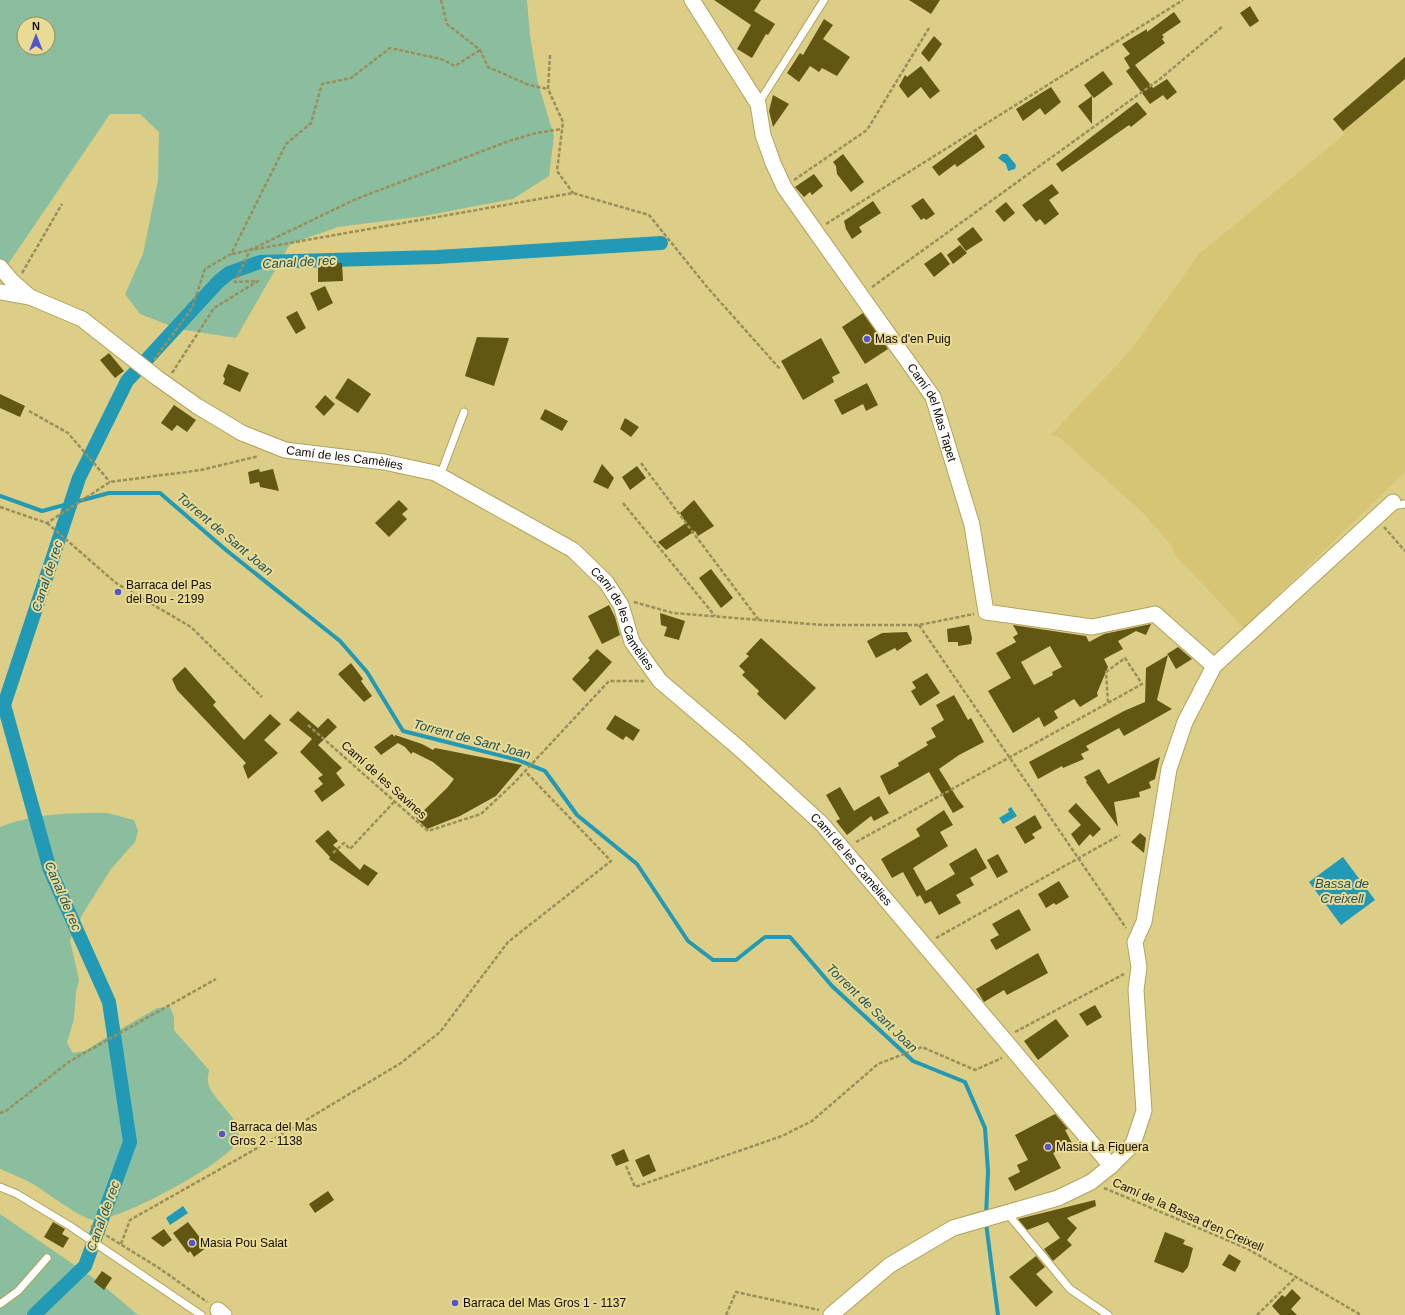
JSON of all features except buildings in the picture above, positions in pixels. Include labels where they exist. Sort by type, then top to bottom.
[{"type":"street","name":"Camí del Mas Tapet","points":[[692,0],[758,104],[763,135],[773,163],[784,186],[932,397],[972,525],[986,612]]},
{"type":"street","name":"Camí de les Camèlies","points":[[0,267],[30,297],[82,319],[166,384],[197,406],[242,433],[285,450],[384,462],[435,473],[573,550],[606,582],[621,606],[632,642],[660,681],[740,749],[822,824],[1111,1166]]},
{"type":"street","points":[[0,292],[30,297]]},
{"type":"street","points":[[832,1314],[890,1265],[953,1228],[1058,1198],[1090,1182],[1111,1166],[1133,1144],[1144,1111],[1136,990],[1139,967],[1135,942],[1144,922],[1169,769],[1185,722],[1214,666],[1376,517],[1396,504]]},
{"type":"street","points":[[986,612],[1092,627],[1155,614],[1214,666]]},
{"type":"lane","points":[[758,104],[824,0]]},
{"type":"lane","points":[[440,476],[464,412]]},
{"type":"lane","points":[[0,1187],[17,1194],[70,1226],[201,1315]]},
{"type":"lane","points":[[1007,1213],[1070,1289],[1108,1315]]},
{"type":"lane","points":[[0,1304],[18,1291],[47,1258]]},
{"type":"path","points":[[441,0],[447,24],[480,50],[488,67],[529,85],[548,89]]},
{"type":"path","points":[[815,229],[830,222],[1183,0]]},
{"type":"path","points":[[861,294],[1160,79],[1224,26]]},
{"type":"path","points":[[784,186],[867,130],[929,28]]},
{"type":"path","points":[[231,254],[286,144],[311,123],[322,84],[351,78],[390,48],[441,59],[455,66],[480,50]]},
{"type":"path","points":[[550,55],[548,89],[563,122],[557,171],[573,193]]},
{"type":"path","points":[[166,384],[214,308],[258,281],[235,282],[250,250],[356,199],[509,141],[536,133],[562,129]]},
{"type":"path","points":[[147,370],[192,308],[205,269],[231,254],[573,193],[649,215],[707,287],[780,369]]},
{"type":"path","points":[[16,284],[62,204]]},
{"type":"path","points":[[29,411],[68,433],[110,482]]},
{"type":"path","points":[[47,523],[110,482],[201,470],[285,450]]},
{"type":"path","points":[[641,463],[758,620]]},
{"type":"path","points":[[623,502],[715,616]]},
{"type":"path","points":[[0,507],[47,523],[116,583],[191,627],[262,697]]},
{"type":"path","points":[[1376,517],[1405,551]]},
{"type":"path","points":[[615,596],[673,613],[823,625],[919,625],[986,612]]},
{"type":"path","points":[[919,625],[1135,942]]},
{"type":"path","points":[[843,850],[1009,758],[1108,703],[1142,684],[1125,658],[1106,672],[1108,703]]},
{"type":"path","name":"Camí de les Savines","points":[[308,725],[428,831],[481,814],[525,771],[609,681],[660,681]]},
{"type":"path","points":[[120,1244],[130,1220],[291,1129],[402,1063],[440,1032],[508,942],[611,861],[525,771]]},
{"type":"path","points":[[333,853],[344,843],[350,849],[394,802]]},
{"type":"path","points":[[923,945],[1120,835]]},
{"type":"path","points":[[1002,1038],[1139,967]]},
{"type":"path","points":[[0,1113],[6,1111],[70,1061],[216,979]]},
{"type":"path","points":[[626,1166],[635,1187],[782,1136],[812,1121],[878,1064],[922,1047],[975,1070],[1014,1052]]},
{"type":"path","name":"Camí de la Bassa d'en Creixell","points":[[1090,1182],[1248,1249],[1361,1315]]},
{"type":"path","points":[[1257,1315],[1296,1277]]},
{"type":"path","points":[[726,1315],[736,1292],[832,1314]]},
{"type":"shaded area","points":[[1405,57],[1405,472],[1244,628],[1176,556],[1172,546],[1143,513],[1058,436],[1051,435],[1129,352],[1199,254],[1345,134],[1333,119]]},
{"type":"green space","points":[[0,0],[527,0],[530,36],[538,83],[554,136],[549,176],[513,199],[424,216],[338,227],[290,244],[236,338],[179,329],[140,314],[125,294],[143,254],[158,180],[159,132],[140,114],[110,114],[0,276]]},
{"type":"green space","points":[[107,813],[134,820],[138,831],[135,842],[111,869],[82,915],[70,940],[79,980],[76,992],[74,1019],[67,1043],[73,1053],[85,1051],[157,1008],[170,1007],[174,1017],[174,1030],[209,1070],[208,1080],[210,1089],[232,1117],[239,1132],[238,1140],[231,1149],[216,1162],[172,1189],[124,1212],[105,1219],[93,1220],[80,1215],[29,1182],[0,1169],[0,827],[13,822],[39,816]]},
{"type":"green space","points":[[0,1214],[99,1282],[138,1315],[0,1315]]},
{"type":"water","points":[[1002,154],[1007,154],[1016,165],[1015,169],[1008,171],[1006,164],[998,158]]},
{"type":"water","points":[[1011,807],[1017,816],[1003,824],[999,818],[1009,812],[1008,809]]},
{"type":"water","name":"Bassa de Creixell","points":[[1343,857],[1375,900],[1341,925],[1309,882]]},
{"type":"water","points":[[183,1206],[188,1213],[170,1225],[166,1218]]},
{"type":"waterway","name":"Canal de rec","points":[[34,1315],[85,1266],[130,1142],[109,1002],[50,870],[4,705],[79,478],[127,381],[218,282],[229,273],[260,262],[437,257],[661,243]]},
{"type":"waterway","name":"Torrent de Sant Joan","points":[[0,496],[42,511],[109,493],[160,493],[226,550],[340,641],[367,672],[403,731],[518,760],[545,771],[577,815],[637,864],[688,941],[713,960],[736,960],[765,937],[790,937],[832,986],[913,1061],[965,1082],[985,1128],[988,1171],[986,1216]]},
{"type":"waterway","name":"Torrent de Sant Joan","points":[[986,1223],[998,1315]]},
{"type":"place","name":"Mas d'en Puig","points":[[867,339]]},
{"type":"place","name":"Barraca del Pas del Bou - 2199","points":[[118,592]]},
{"type":"place","name":"Barraca del Mas Gros 2 - 1138","points":[[222,1134]]},
{"type":"place","name":"Masia La Figuera","points":[[1048,1147]]},
{"type":"place","name":"Masia Pou Salat","points":[[192,1243]]},
{"type":"place","name":"Barraca del Mas Gros 1 - 1137","points":[[455,1303]]}]
